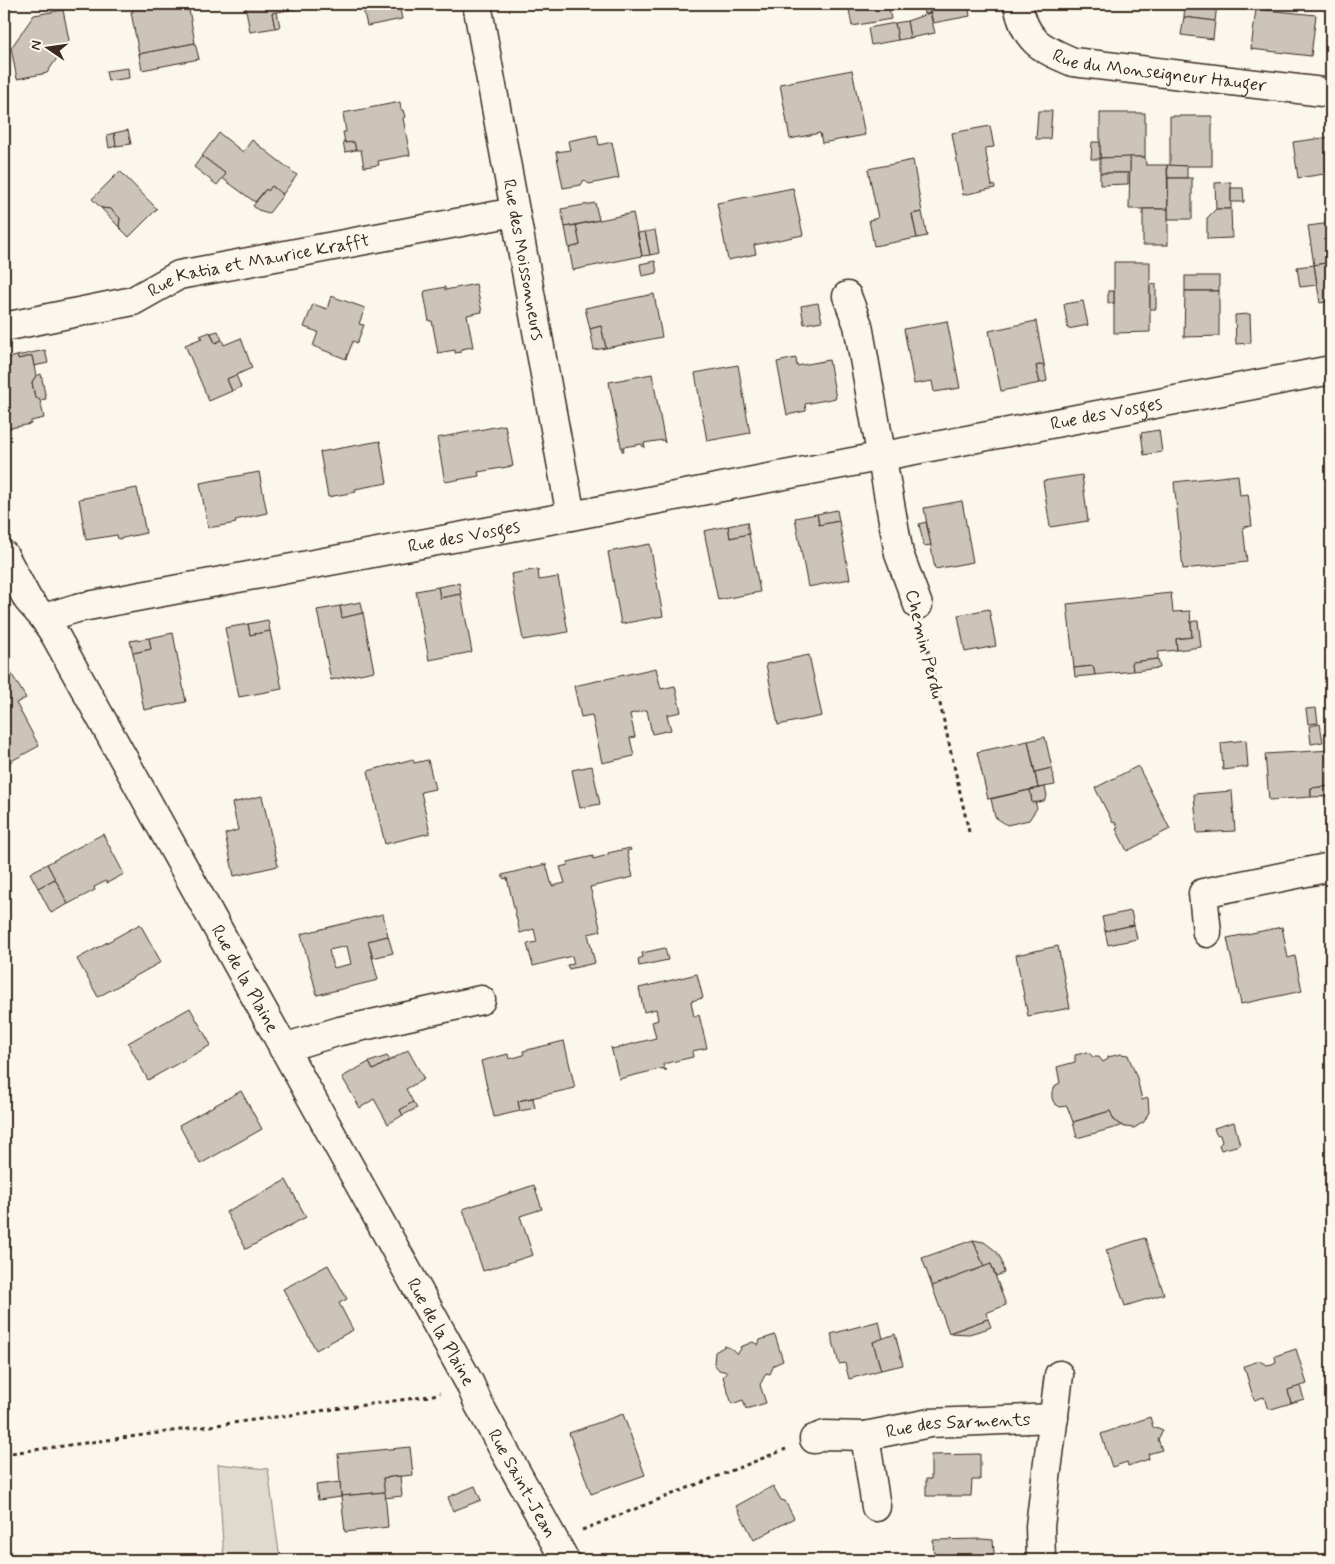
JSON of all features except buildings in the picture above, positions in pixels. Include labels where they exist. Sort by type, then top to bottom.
[{"type":"street","name":"Rue des Moissonneurs","points":[[477,4],[571,516]]},
{"type":"street","name":"Rue du Monseigneur Hauger","points":[[1018,4],[1020,18],[1030,37],[1047,51],[1073,62],[1331,92]]},
{"type":"street","name":"Rue Katia et Maurice Krafft","points":[[4,327],[133,301],[179,275],[515,212]]},
{"type":"street","points":[[847,296],[858,325],[883,456]]},
{"type":"street","name":"Rue des Vosges","points":[[44,618],[77,608],[571,516],[1331,370]]},
{"type":"street","name":"Chemin Perdu","points":[[883,456],[899,554],[918,605]]},
{"type":"street","name":"Rue de la Plaine","points":[[4,555],[28,600],[44,618],[55,635],[474,1394]]},
{"type":"street","points":[[1207,933],[1203,892],[1331,867]]},
{"type":"street","points":[[284,1048],[340,1031],[481,1000]]},
{"type":"street","name":"Rue des Sarments","points":[[1042,1560],[1040,1526],[1059,1375]]},
{"type":"street","name":"Rue Saint-Jean","points":[[474,1394],[560,1550]]},
{"type":"street","name":"Rue des Sarments","points":[[814,1439],[825,1435],[865,1436],[930,1423],[1054,1418]]},
{"type":"street","name":"Rue des Sarments","points":[[865,1436],[876,1506]]},
{"type":"path","name":"Chemin Perdu","points":[[918,605],[969,832]]},
{"type":"path","points":[[4,1454],[430,1396],[474,1394]]},
{"type":"path","points":[[560,1550],[814,1439]]},
{"type":"shaded area","points":[[218,1464],[268,1469],[280,1560],[224,1560]]}]
